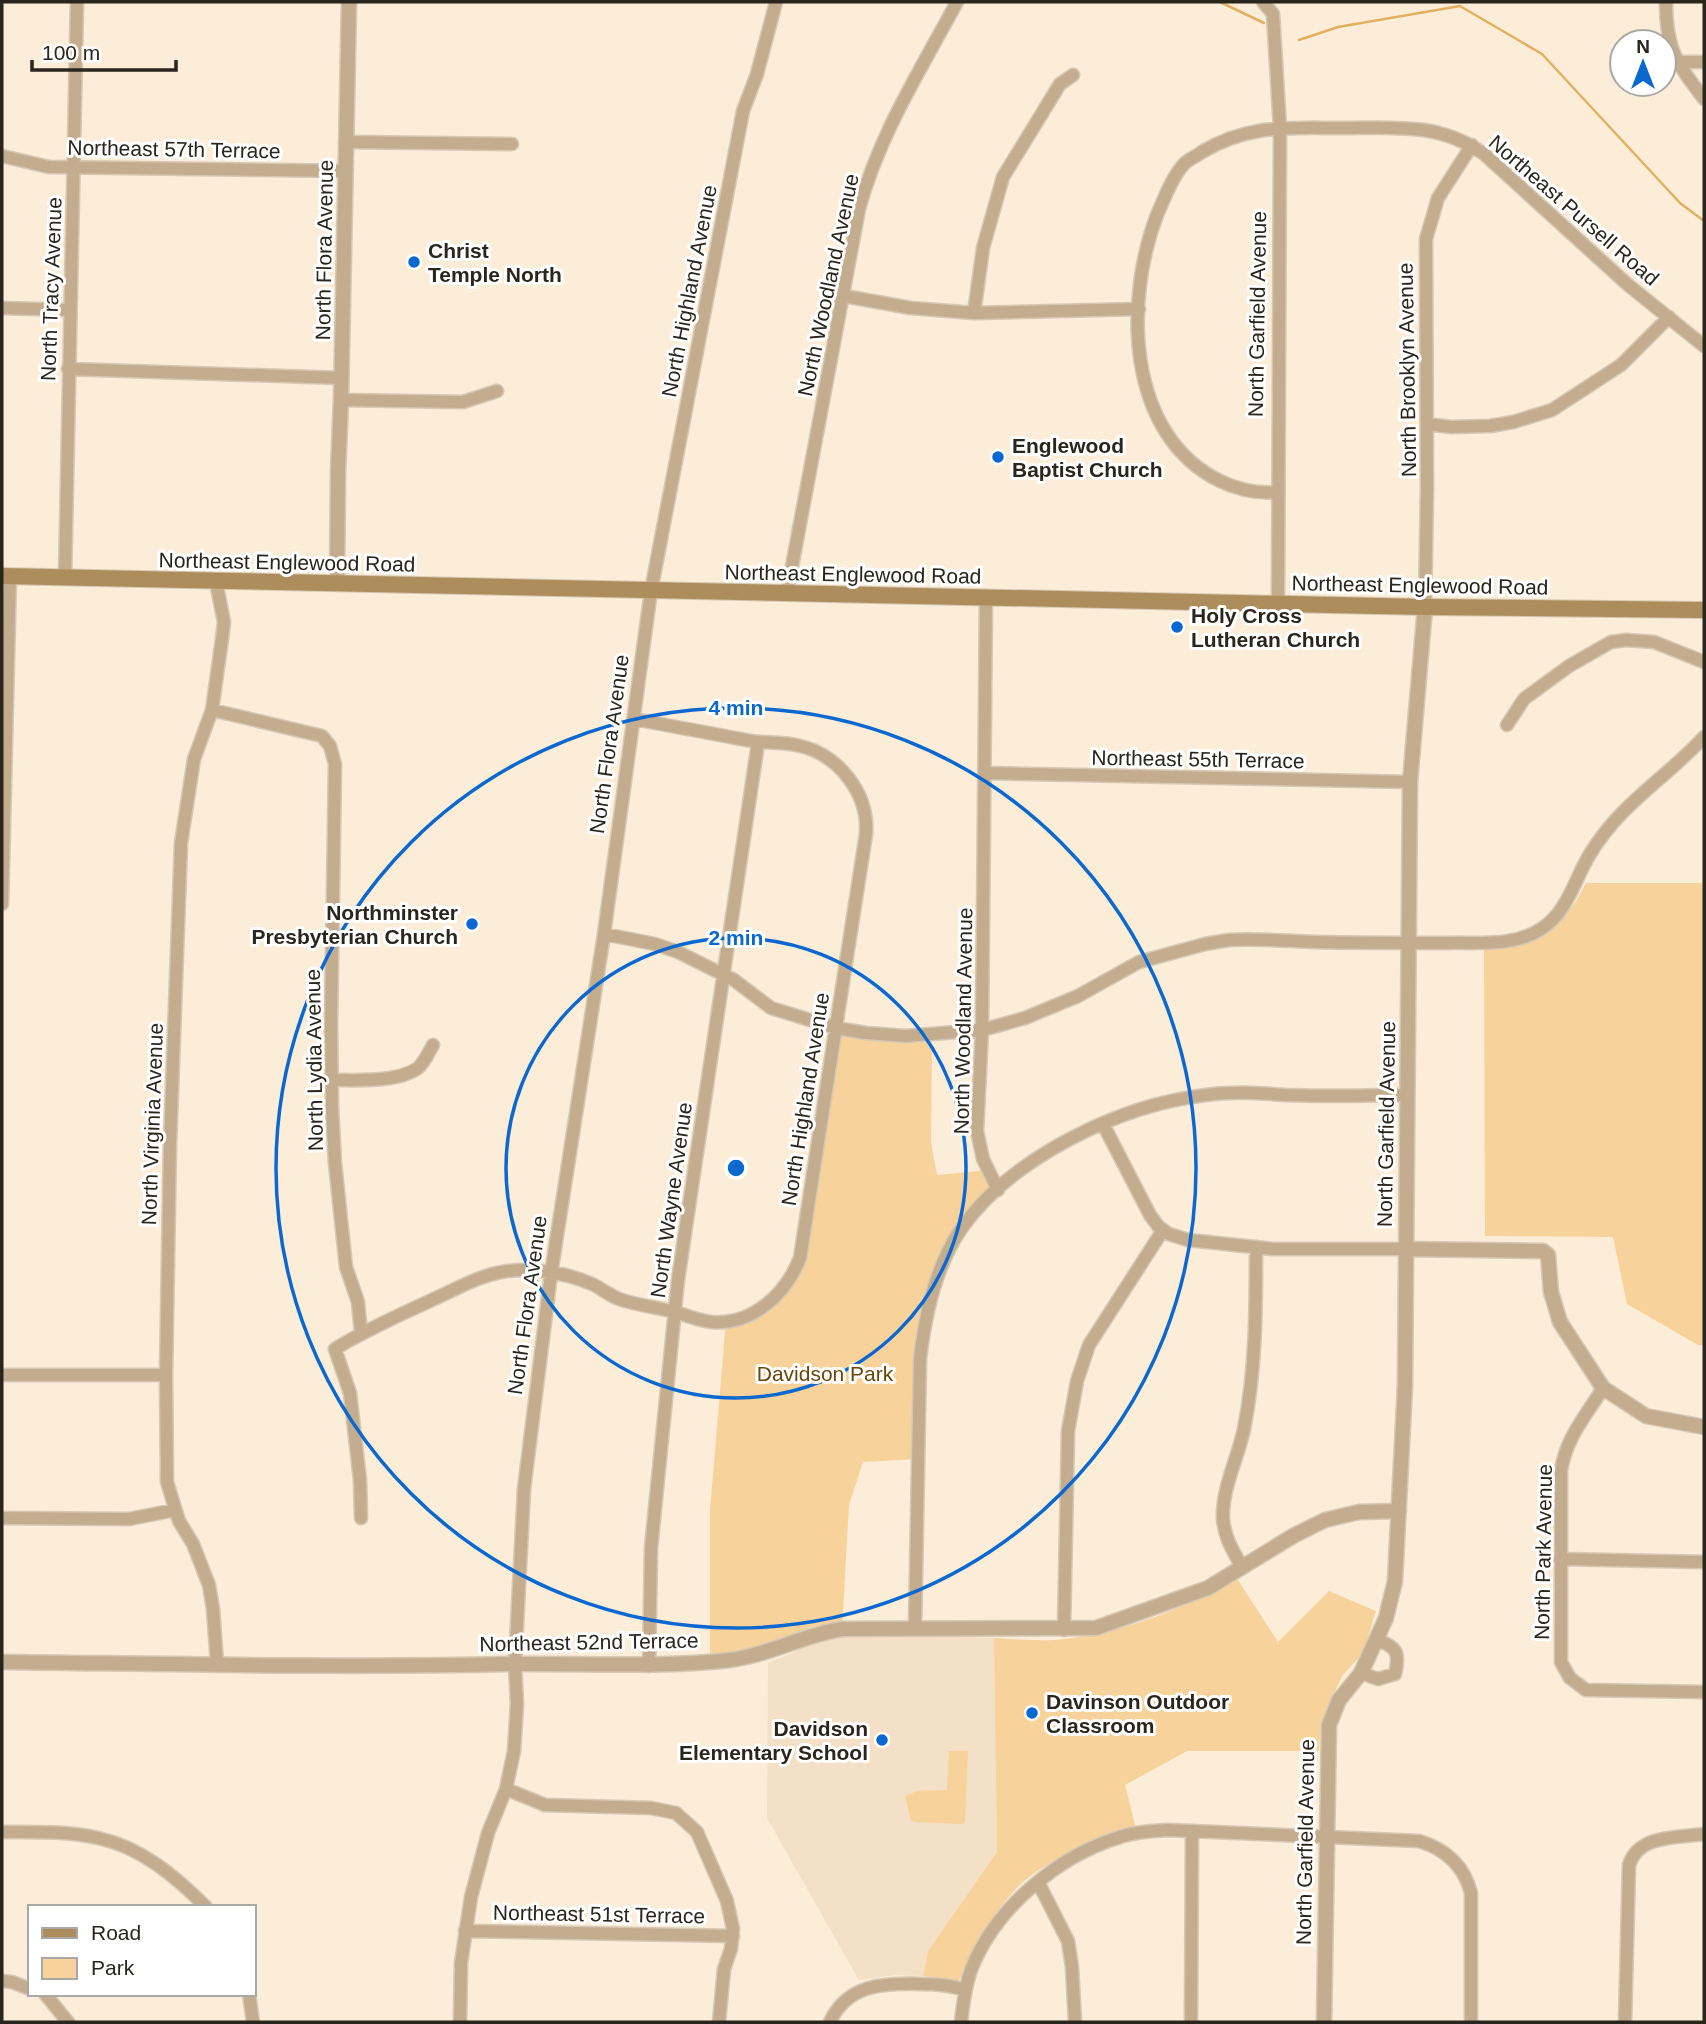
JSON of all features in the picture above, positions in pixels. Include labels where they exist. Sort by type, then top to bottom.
[{"type":"main road","name":"Northeast Englewood Road","points":[[6,576],[1425,607],[1704,610]]},
{"type":"street","name":"North Tracy Avenue","points":[[65,577],[77,2]]},
{"type":"street","name":"North Flora Avenue","points":[[337,583],[349,2]]},
{"type":"street","name":"North Highland Avenue","points":[[651,591],[743,111],[757,74],[776,2]]},
{"type":"street","name":"North Woodland Avenue","points":[[788,593],[859,209],[874,161],[888,130],[957,2]]},
{"type":"street","name":"North Garfield Avenue","points":[[1263,2],[1273,14],[1280,128],[1278,604]]},
{"type":"street","points":[[1666,2],[1667,28]]},
{"type":"street","points":[[1678,62],[1704,62]]},
{"type":"street","points":[[1678,63],[1704,99]]},
{"type":"street","points":[[974,313],[983,248],[1003,177],[1060,84],[1073,75]]},
{"type":"street","name":"Northeast Pursell Road","points":[[1277,492],[1252,491],[1224,483],[1199,469],[1172,444],[1160,422],[1140,355],[1139,309],[1145,256],[1152,229],[1166,195],[1185,163],[1238,134],[1280,128],[1388,127],[1444,133],[1472,145],[1627,284],[1704,346]]},
{"type":"street","points":[[347,142],[512,144]]},
{"type":"street","name":"North Brooklyn Avenue","points":[[1425,607],[1426,239],[1438,198],[1472,145]]},
{"type":"street","name":"Northeast 57th Terrace","points":[[2,156],[29,163],[74,168],[346,171]]},
{"type":"street","points":[[844,296],[911,308],[974,313],[1139,309]]},
{"type":"street","points":[[2,308],[69,310]]},
{"type":"street","points":[[1427,424],[1451,427],[1490,426],[1552,410],[1621,365],[1669,317]]},
{"type":"street","points":[[68,369],[342,378]]},
{"type":"street","points":[[341,400],[463,402],[498,391]]},
{"type":"street","points":[[2,904],[6,576]]},
{"type":"street","name":"North Virginia Avenue","points":[[216,582],[223,622],[212,710],[194,759],[181,842],[170,1144],[166,1482],[175,1510],[193,1544],[209,1585],[214,1609],[217,1663]]},
{"type":"street","name":"North Flora Avenue","points":[[460,2022],[461,1964],[465,1931],[480,1860],[506,1789],[514,1751],[517,1704],[515,1664],[524,1489],[551,1274],[604,933],[651,591]]},
{"type":"street","name":"North Woodland Avenue","points":[[986,598],[982,1030],[977,1131],[983,1159],[998,1190]]},
{"type":"street","name":"North Garfield Avenue","points":[[1324,2022],[1329,1725],[1339,1700],[1360,1673],[1376,1640],[1386,1618],[1395,1581],[1405,1385],[1410,782],[1425,607]]},
{"type":"street","points":[[1507,725],[1524,699],[1569,666],[1611,642],[1654,642],[1704,662]]},
{"type":"street","name":"North Lydia Avenue","points":[[212,710],[316,734],[328,742],[335,764],[331,1080],[335,1163],[346,1267],[358,1302],[361,1333]]},
{"type":"street","points":[[634,719],[758,743]]},
{"type":"street","points":[[604,933],[678,952],[722,973],[771,1008],[836,1028],[906,1036],[982,1030],[1025,1018],[1059,1004],[1139,962],[1206,944],[1245,939],[1409,943],[1515,940],[1539,931],[1554,919],[1562,909],[1589,855],[1622,811],[1704,737]]},
{"type":"street","name":"North Highland Avenue","points":[[361,1518],[360,1480],[350,1393],[335,1349],[361,1333],[489,1275],[526,1270],[582,1280],[616,1299],[713,1322],[739,1319],[762,1308],[789,1281],[803,1245],[866,834],[865,813],[858,793],[838,767],[818,752],[798,745],[758,743]]},
{"type":"street","name":"North Wayne Avenue","points":[[649,1666],[650,1549],[675,1312],[722,973],[758,743]]},
{"type":"street","name":"Northeast 55th Terrace","points":[[986,773],[1410,782]]},
{"type":"street","points":[[331,1080],[373,1081],[397,1076],[418,1068],[433,1045]]},
{"type":"street","points":[[915,1629],[919,1359],[922,1336],[939,1276],[956,1238],[976,1212],[998,1190],[1040,1157],[1103,1124],[1153,1105],[1206,1094],[1252,1092],[1286,1095],[1407,1095]]},
{"type":"street","points":[[1103,1124],[1150,1216],[1163,1230],[1182,1239],[1302,1250],[1543,1251],[1548,1255],[1551,1292],[1560,1322],[1603,1388],[1646,1416],[1704,1427]]},
{"type":"street","points":[[1064,1630],[1068,1431],[1077,1381],[1089,1345],[1163,1230]]},
{"type":"street","points":[[1242,1567],[1225,1533],[1223,1514],[1224,1501],[1244,1429],[1251,1383],[1256,1338],[1256,1247]]},
{"type":"street","points":[[2,1375],[166,1376]]},
{"type":"street","name":"North Park Avenue","points":[[1603,1388],[1572,1433],[1560,1471],[1561,1662],[1573,1681],[1586,1690],[1704,1692]]},
{"type":"street","points":[[2,1518],[130,1519],[175,1510]]},
{"type":"street","name":"Northeast 52nd Terrace","points":[[2,1662],[411,1667],[515,1664],[649,1666],[744,1658],[802,1637],[842,1629],[1096,1628],[1208,1588],[1293,1536],[1325,1520],[1359,1512],[1399,1511]]},
{"type":"street","points":[[1560,1559],[1704,1562]]},
{"type":"street","points":[[1360,1673],[1378,1679],[1395,1674],[1398,1663],[1396,1651],[1389,1644],[1376,1640]]},
{"type":"street","points":[[506,1789],[545,1805],[651,1808],[676,1813],[697,1832],[731,1915],[733,1936],[724,1969],[719,2022]]},
{"type":"street","points":[[961,2022],[965,1990],[972,1968],[998,1924],[1038,1882],[1086,1851],[1119,1837],[1168,1830],[1419,1841],[1432,1845],[1451,1858],[1463,1873],[1471,1893],[1471,2022]]},
{"type":"street","points":[[1191,2022],[1192,1831]]},
{"type":"street","points":[[2,1832],[99,1838],[143,1856],[182,1883],[204,1905]]},
{"type":"street","points":[[1625,2022],[1631,1858],[1640,1847],[1652,1841],[1704,1834]]},
{"type":"street","points":[[1038,1882],[1068,1941],[1073,1978],[1074,2022]]},
{"type":"street","name":"Northeast 51st Terrace","points":[[465,1931],[733,1936]]},
{"type":"street","points":[[2,1981],[28,1988]]},
{"type":"street","points":[[830,2022],[842,2003],[861,1990],[875,1985],[929,1984],[965,1990]]},
{"type":"street","points":[[47,1996],[68,2022]]},
{"type":"street","points":[[249,1996],[253,2022]]},
{"type":"shaded area","name":"Davidson Elementary School","points":[[847,1635],[994,1638],[997,1852],[928,1951],[923,1976],[895,1975],[859,1980],[767,1818],[768,1663],[822,1640]]},
{"type":"green space","points":[[1586,883],[1704,883],[1704,1345],[1698,1345],[1627,1304],[1613,1237],[1485,1236],[1484,948],[1563,917]]},
{"type":"green space","name":"Davidson Park","points":[[836,1028],[932,1035],[931,1142],[937,1175],[988,1170],[998,1190],[947,1256],[922,1336],[918,1459],[863,1462],[849,1505],[842,1629],[710,1661],[710,1510],[726,1321],[751,1314],[789,1281],[804,1233]]},
{"type":"green space","points":[[1238,1580],[1278,1642],[1329,1591],[1376,1611],[1363,1653],[1342,1676],[1321,1722],[1319,1751],[1187,1751],[1125,1785],[1136,1829],[1066,1855],[1028,1878],[998,1912],[959,1981],[923,1976],[928,1951],[997,1852],[994,1638],[1056,1640],[1111,1630],[1174,1609]]},
{"type":"green space","points":[[949,1751],[968,1751],[965,1821],[963,1824],[914,1822],[911,1820],[905,1796],[917,1791],[947,1790]]},
{"type":"waterway","points":[[1220,2],[1264,23]]},
{"type":"waterway","points":[[1299,40],[1338,27],[1460,6],[1542,54],[1680,203],[1704,221]]},
{"type":"place","name":"Christ Temple North","points":[[414,262]]},
{"type":"place","name":"Englewood Baptist Church","points":[[998,457]]},
{"type":"place","name":"Holy Cross Lutheran Church","points":[[1177,627]]},
{"type":"place","name":"Northminster Presbyterian Church","points":[[472,924]]},
{"type":"place","name":"Davinson Outdoor Classroom","points":[[1032,1713]]},
{"type":"place","name":"Davidson Elementary School","points":[[882,1740]]}]
